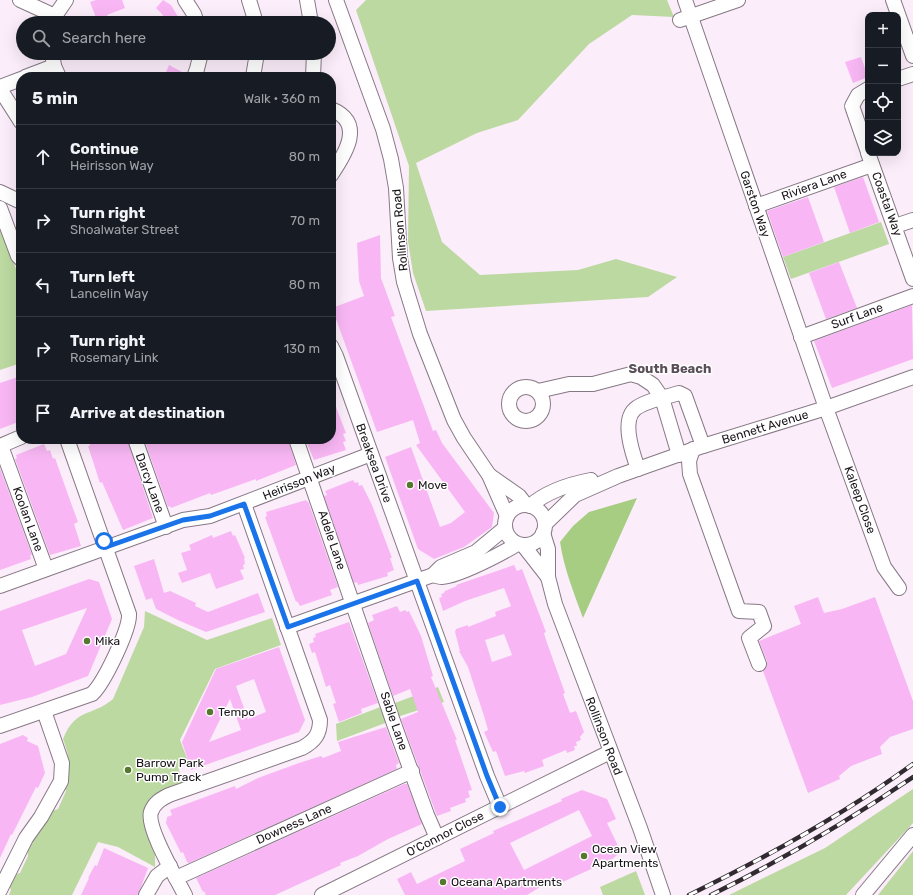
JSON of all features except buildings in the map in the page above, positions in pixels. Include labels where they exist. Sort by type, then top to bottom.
[{"type":"street","points":[[20,0],[47,16]]},
{"type":"street","points":[[56,16],[66,0]]},
{"type":"street","points":[[185,0],[195,16]]},
{"type":"street","points":[[249,0],[254,16]]},
{"type":"street","points":[[307,0],[310,16]]},
{"type":"street","name":"Rollinson Road","points":[[336,0],[383,129],[391,159],[396,188],[400,258],[404,282],[412,309],[434,371],[454,420],[489,475],[506,522]]},
{"type":"street","name":"Garston Way","points":[[685,0],[686,18],[756,206],[826,408]]},
{"type":"street","points":[[686,18],[738,0]]},
{"type":"street","points":[[893,0],[913,56]]},
{"type":"street","points":[[196,72],[199,60]]},
{"type":"street","points":[[254,72],[256,60]]},
{"type":"street","points":[[313,72],[314,60]]},
{"type":"street","points":[[38,72],[55,65]]},
{"type":"street","points":[[901,78],[913,74]]},
{"type":"street","points":[[16,81],[0,88],[16,114]]},
{"type":"street","name":"Coastal Way","points":[[865,90],[858,94],[852,106],[913,279]]},
{"type":"street","points":[[336,112],[347,120],[350,130],[349,144],[336,166]]},
{"type":"street","name":"Riviera Lane","points":[[756,206],[870,157]]},
{"type":"street","points":[[0,192],[16,200]]},
{"type":"street","points":[[0,208],[16,251]]},
{"type":"street","points":[[895,226],[913,220]]},
{"type":"street","name":"Surf Lane","points":[[801,337],[913,296]]},
{"type":"street","name":"Breaksea Drive","points":[[336,356],[487,776],[500,807]]},
{"type":"street","points":[[538,391],[569,384],[592,384],[613,380],[631,374],[641,377],[653,385],[662,398],[679,455]]},
{"type":"street","name":"Bennett Avenue","points":[[544,528],[576,495],[618,476],[698,448],[826,408],[913,377]]},
{"type":"street","points":[[638,469],[630,441],[629,420],[634,409],[679,393],[685,396],[698,448],[688,461],[690,474],[739,611],[759,612],[764,626],[749,638],[759,664]]},
{"type":"street","name":"Kaleep Close","points":[[826,408],[884,567],[899,588]]},
{"type":"street","points":[[1,446],[16,439]]},
{"type":"street","points":[[0,726],[86,697],[96,690],[128,626],[129,614],[69,444]]},
{"type":"street","name":"Darcy Lane","points":[[137,444],[166,527]]},
{"type":"street","name":"Adele Lane","points":[[298,444],[354,603]]},
{"type":"street","name":"Koolan Lane","points":[[1,446],[46,569]]},
{"type":"street","name":"Heirisson Way","points":[[0,586],[183,520],[210,516],[244,504],[371,454]]},
{"type":"street","name":"Rollinson Road","points":[[489,475],[519,496],[528,506]]},
{"type":"street","name":"Bennett Avenue","points":[[528,506],[539,498],[571,485],[618,476]]},
{"type":"street","points":[[185,895],[151,823],[151,812],[156,803],[169,795],[302,748],[316,736],[320,720],[244,504]]},
{"type":"street","points":[[288,627],[433,575],[441,567],[476,552],[506,522],[515,508],[528,506],[540,512],[544,528],[535,542],[520,545],[465,570],[442,577],[433,575]]},
{"type":"street","points":[[506,522],[507,534],[520,545]]},
{"type":"street","name":"Rollinson Road","points":[[544,528],[548,549],[548,577],[555,604],[640,828],[663,895]]},
{"type":"street","name":"Rollinson Road","points":[[520,545],[548,577]]},
{"type":"street","name":"Sable Lane","points":[[354,603],[427,815],[437,838]]},
{"type":"street","points":[[0,890],[26,838],[41,817],[61,781],[62,763],[44,711]]},
{"type":"street","name":"O'Connor Close","points":[[322,895],[610,752]]},
{"type":"street","name":"Downess Lane","points":[[146,895],[157,876],[173,872],[412,771]]},
{"type":"street","points":[[863,895],[913,836]]},
{"type":"shaded area","points":[[366,0],[667,0],[674,17],[632,15],[589,44],[518,120],[477,133],[416,163],[442,242],[480,275],[578,270],[616,259],[677,277],[648,297],[426,311],[413,273],[408,241],[409,166],[356,10]]},
{"type":"shaded area","points":[[881,222],[889,244],[791,279],[783,257]]},
{"type":"shaded area","points":[[0,225],[16,269],[16,365],[0,370]]},
{"type":"shaded area","points":[[637,498],[583,618],[567,571],[560,542],[573,526],[589,512]]},
{"type":"shaded area","points":[[145,611],[207,640],[272,618],[281,645],[215,669],[180,740],[188,761],[178,767],[182,779],[193,776],[194,779],[144,819],[145,826],[155,847],[155,867],[118,847],[98,842],[72,895],[9,895],[11,890],[9,885],[13,875],[20,873],[28,856],[27,848],[52,811],[58,809],[66,791],[64,786],[68,773],[69,762],[63,739],[73,722],[79,717],[105,705],[113,699],[144,627]]},
{"type":"shaded area","points":[[438,687],[444,702],[397,717],[395,703]]},
{"type":"shaded area","points":[[383,706],[388,722],[337,741],[336,724]]},
{"type":"shaded area","points":[[913,789],[913,823],[846,895],[729,895],[825,848]]},
{"type":"shaded area","points":[[913,851],[913,895],[878,895]]},
{"type":"shaded area","points":[[636,871],[645,895],[603,895],[600,887]]},
{"type":"railway","points":[[689,895],[747,866],[832,818],[913,764]]},
{"type":"railway","points":[[711,895],[814,839],[913,777]]},
{"type":"place","name":"Move","points":[[410,485]]},
{"type":"place","name":"Mika","points":[[87,641]]},
{"type":"place","name":"Tempo","points":[[210,712]]},
{"type":"place","name":"Barrow Park Pump Track","points":[[128,770]]},
{"type":"place","name":"Ocean View Apartments","points":[[584,856]]},
{"type":"place","name":"Oceana Apartments","points":[[443,882]]},
{"type":"district","name":"South Beach","points":[[670,368]]},
{"type":"route","points":[[104,541],[106,547],[183,520],[210,516],[244,504],[288,627],[417,581],[487,776],[500,807]]}]
